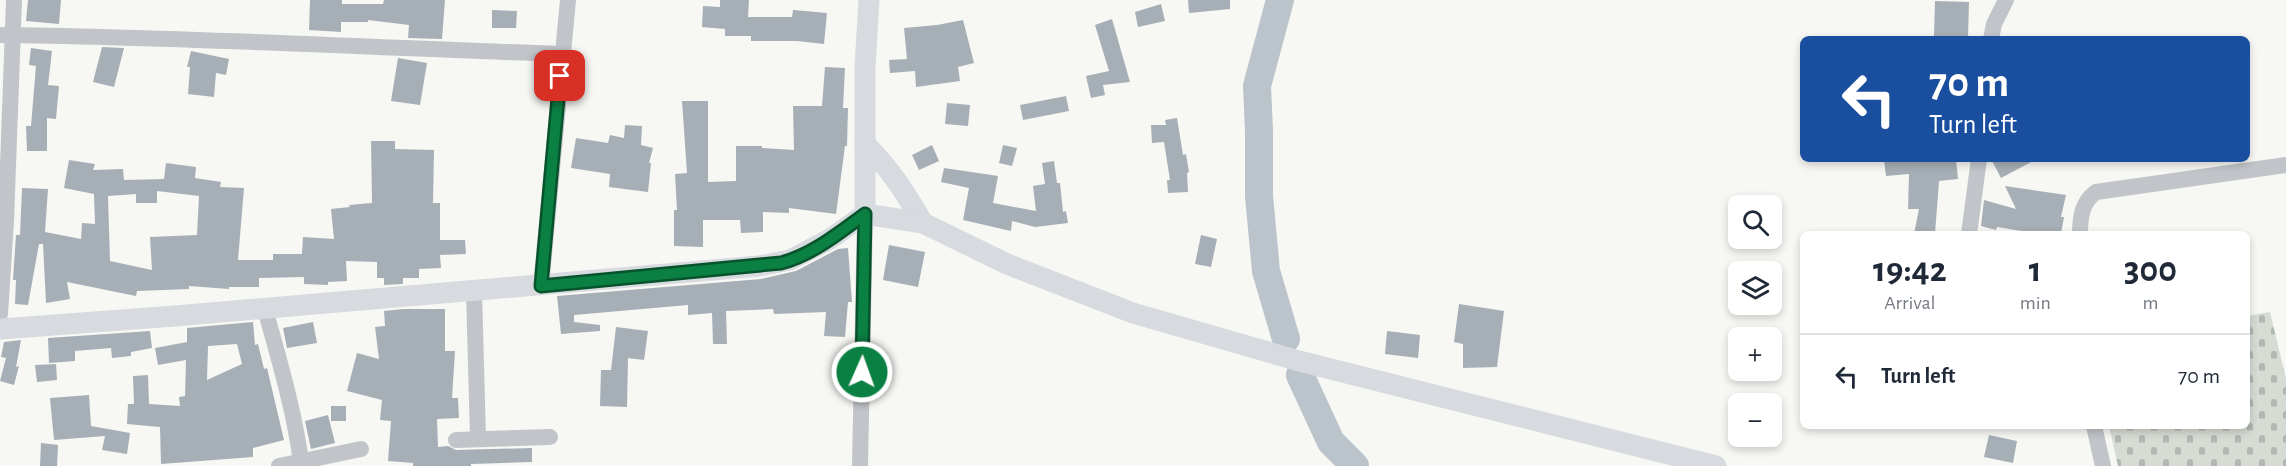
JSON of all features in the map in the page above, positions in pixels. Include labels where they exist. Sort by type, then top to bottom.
[{"type":"main road","points":[[865,214],[865,67],[869,0]]},
{"type":"main road","points":[[865,144],[885,163],[898,180],[923,223]]},
{"type":"main road","points":[[0,328],[265,309],[781,263],[830,239],[865,214],[923,223],[1007,264],[1133,313],[1299,361],[1716,466]]},
{"type":"street","points":[[0,314],[6,221],[6,35],[14,0]]},
{"type":"street","points":[[541,286],[568,0]]},
{"type":"street","points":[[1992,36],[1994,24],[2006,0]]},
{"type":"street","points":[[6,35],[562,54]]},
{"type":"street","points":[[1969,231],[1979,162]]},
{"type":"street","points":[[2080,231],[2083,208],[2088,198],[2096,192],[2286,165]]},
{"type":"street","points":[[860,466],[865,214]]},
{"type":"street","points":[[474,291],[478,438]]},
{"type":"street","points":[[265,309],[294,416],[301,462]]},
{"type":"street","points":[[2095,429],[2103,466]]},
{"type":"street","points":[[456,440],[550,437]]},
{"type":"street","points":[[279,466],[361,449]]},
{"type":"green space","points":[[2270,312],[2286,379],[2286,466],[2118,466],[2110,429],[2250,429],[2250,315]]},
{"type":"building","points":[[28,0],[61,0],[59,24],[26,21]]},
{"type":"building","points":[[310,0],[342,0],[342,4],[383,4],[384,0],[445,0],[442,39],[408,38],[409,25],[368,20],[368,22],[341,22],[341,32],[309,30]]},
{"type":"building","points":[[720,0],[749,0],[748,17],[792,17],[793,10],[827,13],[824,44],[797,41],[751,41],[751,36],[725,36],[725,29],[702,27],[703,6],[720,7]]},
{"type":"building","points":[[1188,0],[1230,0],[1230,9],[1189,13]]},
{"type":"building","points":[[1935,1],[1969,2],[1968,36],[1934,36]]},
{"type":"building","points":[[1161,4],[1165,21],[1138,27],[1135,12]]},
{"type":"building","points":[[492,10],[517,11],[516,28],[492,28]]},
{"type":"building","points":[[1112,19],[1130,82],[1103,85],[1105,95],[1091,98],[1086,76],[1109,71],[1095,25]]},
{"type":"building","points":[[963,20],[974,63],[958,67],[960,81],[916,87],[915,71],[890,73],[889,60],[907,59],[904,28]]},
{"type":"building","points":[[102,47],[124,48],[114,87],[93,82]]},
{"type":"building","points":[[31,48],[52,51],[48,85],[59,86],[56,119],[47,118],[47,151],[27,151],[26,126],[31,126],[36,66],[29,65]]},
{"type":"building","points":[[191,51],[229,59],[226,75],[216,73],[214,97],[188,94],[190,67],[187,67]]},
{"type":"building","points":[[398,58],[427,63],[420,105],[391,101]]},
{"type":"building","points":[[825,67],[845,68],[843,108],[848,108],[847,146],[845,146],[836,214],[789,208],[789,213],[763,212],[763,232],[741,233],[740,220],[703,220],[703,247],[674,246],[674,210],[677,210],[675,174],[687,173],[682,101],[708,101],[708,182],[736,181],[736,146],[794,150],[793,106],[822,106]]},
{"type":"building","points":[[1066,96],[1069,111],[1023,120],[1020,105]]},
{"type":"building","points":[[947,103],[970,105],[968,126],[945,124]]},
{"type":"building","points":[[1177,118],[1183,155],[1186,154],[1189,172],[1187,173],[1188,192],[1168,193],[1167,180],[1170,180],[1164,142],[1152,143],[1151,125],[1166,125],[1165,120]]},
{"type":"building","points":[[625,125],[642,126],[641,145],[653,148],[649,163],[651,163],[648,192],[609,187],[610,174],[571,168],[576,138],[608,143],[610,135],[624,138]]},
{"type":"building","points":[[371,141],[395,141],[395,149],[434,150],[433,203],[440,203],[440,240],[465,240],[466,254],[440,255],[441,268],[419,269],[419,278],[403,278],[403,284],[384,285],[384,278],[377,278],[377,262],[346,261],[347,281],[328,282],[328,285],[304,284],[304,277],[259,278],[259,287],[229,287],[229,289],[189,286],[189,289],[137,291],[136,296],[67,282],[70,299],[46,303],[43,244],[39,244],[28,305],[15,304],[16,280],[13,280],[16,235],[20,235],[22,188],[48,189],[45,232],[81,239],[82,223],[95,224],[94,194],[64,188],[69,160],[95,164],[93,170],[123,169],[124,180],[164,179],[166,163],[196,167],[195,178],[221,182],[220,187],[244,188],[238,260],[273,260],[273,254],[302,254],[303,237],[334,239],[331,209],[372,203]],"holes":[[[157,191],[199,196],[197,235],[150,237],[152,270],[110,261],[108,196],[136,194],[136,203],[157,203]]]},
{"type":"building","points":[[932,145],[939,161],[919,170],[912,155]]},
{"type":"building","points":[[1003,145],[1017,148],[1012,166],[999,163]]},
{"type":"building","points":[[1054,161],[1057,183],[1060,183],[1063,212],[1066,211],[1068,223],[1035,227],[1012,221],[1011,231],[963,220],[969,188],[941,182],[944,168],[998,176],[993,203],[1036,211],[1033,186],[1045,184],[1042,163]]},
{"type":"building","points":[[1884,162],[1956,162],[1958,179],[1939,181],[1935,231],[1915,231],[1919,209],[1908,209],[1909,174],[1886,176]]},
{"type":"building","points":[[1993,162],[2031,162],[2001,178]]},
{"type":"building","points":[[2005,186],[2066,195],[2061,217],[2064,217],[2062,231],[2022,231],[1997,227],[1996,230],[1981,226],[1984,200],[2016,209]]},
{"type":"building","points":[[1201,235],[1217,239],[1211,267],[1195,264]]},
{"type":"building","points":[[889,245],[925,252],[918,287],[883,280]]},
{"type":"building","points":[[848,248],[852,302],[848,302],[845,337],[824,336],[826,312],[774,314],[773,309],[726,311],[727,344],[713,344],[712,313],[688,315],[688,305],[574,315],[574,322],[600,325],[600,331],[561,334],[557,296],[761,279],[796,271],[838,249]]},
{"type":"building","points":[[1459,304],[1504,311],[1497,367],[1463,368],[1463,344],[1454,342]]},
{"type":"building","points":[[445,309],[445,351],[455,351],[452,398],[458,398],[459,418],[437,419],[438,447],[448,446],[456,450],[532,448],[532,462],[471,464],[471,466],[413,466],[413,463],[388,461],[391,421],[380,420],[382,400],[347,391],[357,353],[379,359],[375,327],[385,326],[384,311]]},
{"type":"building","points":[[253,322],[255,345],[258,344],[264,369],[267,368],[284,440],[253,448],[253,457],[161,464],[160,427],[127,424],[128,404],[134,404],[133,376],[148,375],[149,404],[180,406],[179,397],[185,396],[186,360],[158,365],[155,348],[187,342],[187,328]],"holes":[[[237,344],[242,364],[207,380],[208,346]]]},
{"type":"building","points":[[313,322],[317,343],[287,348],[283,328]]},
{"type":"building","points":[[616,327],[648,331],[644,360],[628,358],[627,407],[600,406],[601,370],[611,370]]},
{"type":"building","points":[[150,331],[152,348],[131,352],[131,356],[112,358],[111,348],[75,351],[75,361],[49,363],[48,338]]},
{"type":"building","points":[[1387,331],[1420,335],[1418,358],[1385,354]]},
{"type":"building","points":[[21,340],[16,367],[19,366],[14,385],[0,381],[6,358],[1,357],[4,342]]},
{"type":"building","points":[[56,364],[57,380],[37,382],[35,365]]},
{"type":"building","points":[[89,395],[91,426],[130,433],[127,454],[102,450],[105,436],[54,440],[50,398]]},
{"type":"building","points":[[331,406],[346,406],[346,421],[331,421]]},
{"type":"building","points":[[328,415],[335,443],[311,449],[305,421]]},
{"type":"building","points":[[1989,435],[2017,441],[2013,463],[1984,457]]},
{"type":"building","points":[[41,443],[58,445],[57,466],[40,466]]},
{"type":"waterway","points":[[1280,0],[1257,86],[1259,196],[1266,271],[1286,339]]},
{"type":"waterway","points":[[1300,375],[1331,442],[1355,466]]},
{"type":"route","points":[[560,76],[541,286],[781,263],[830,239],[865,214],[862,372]]}]
